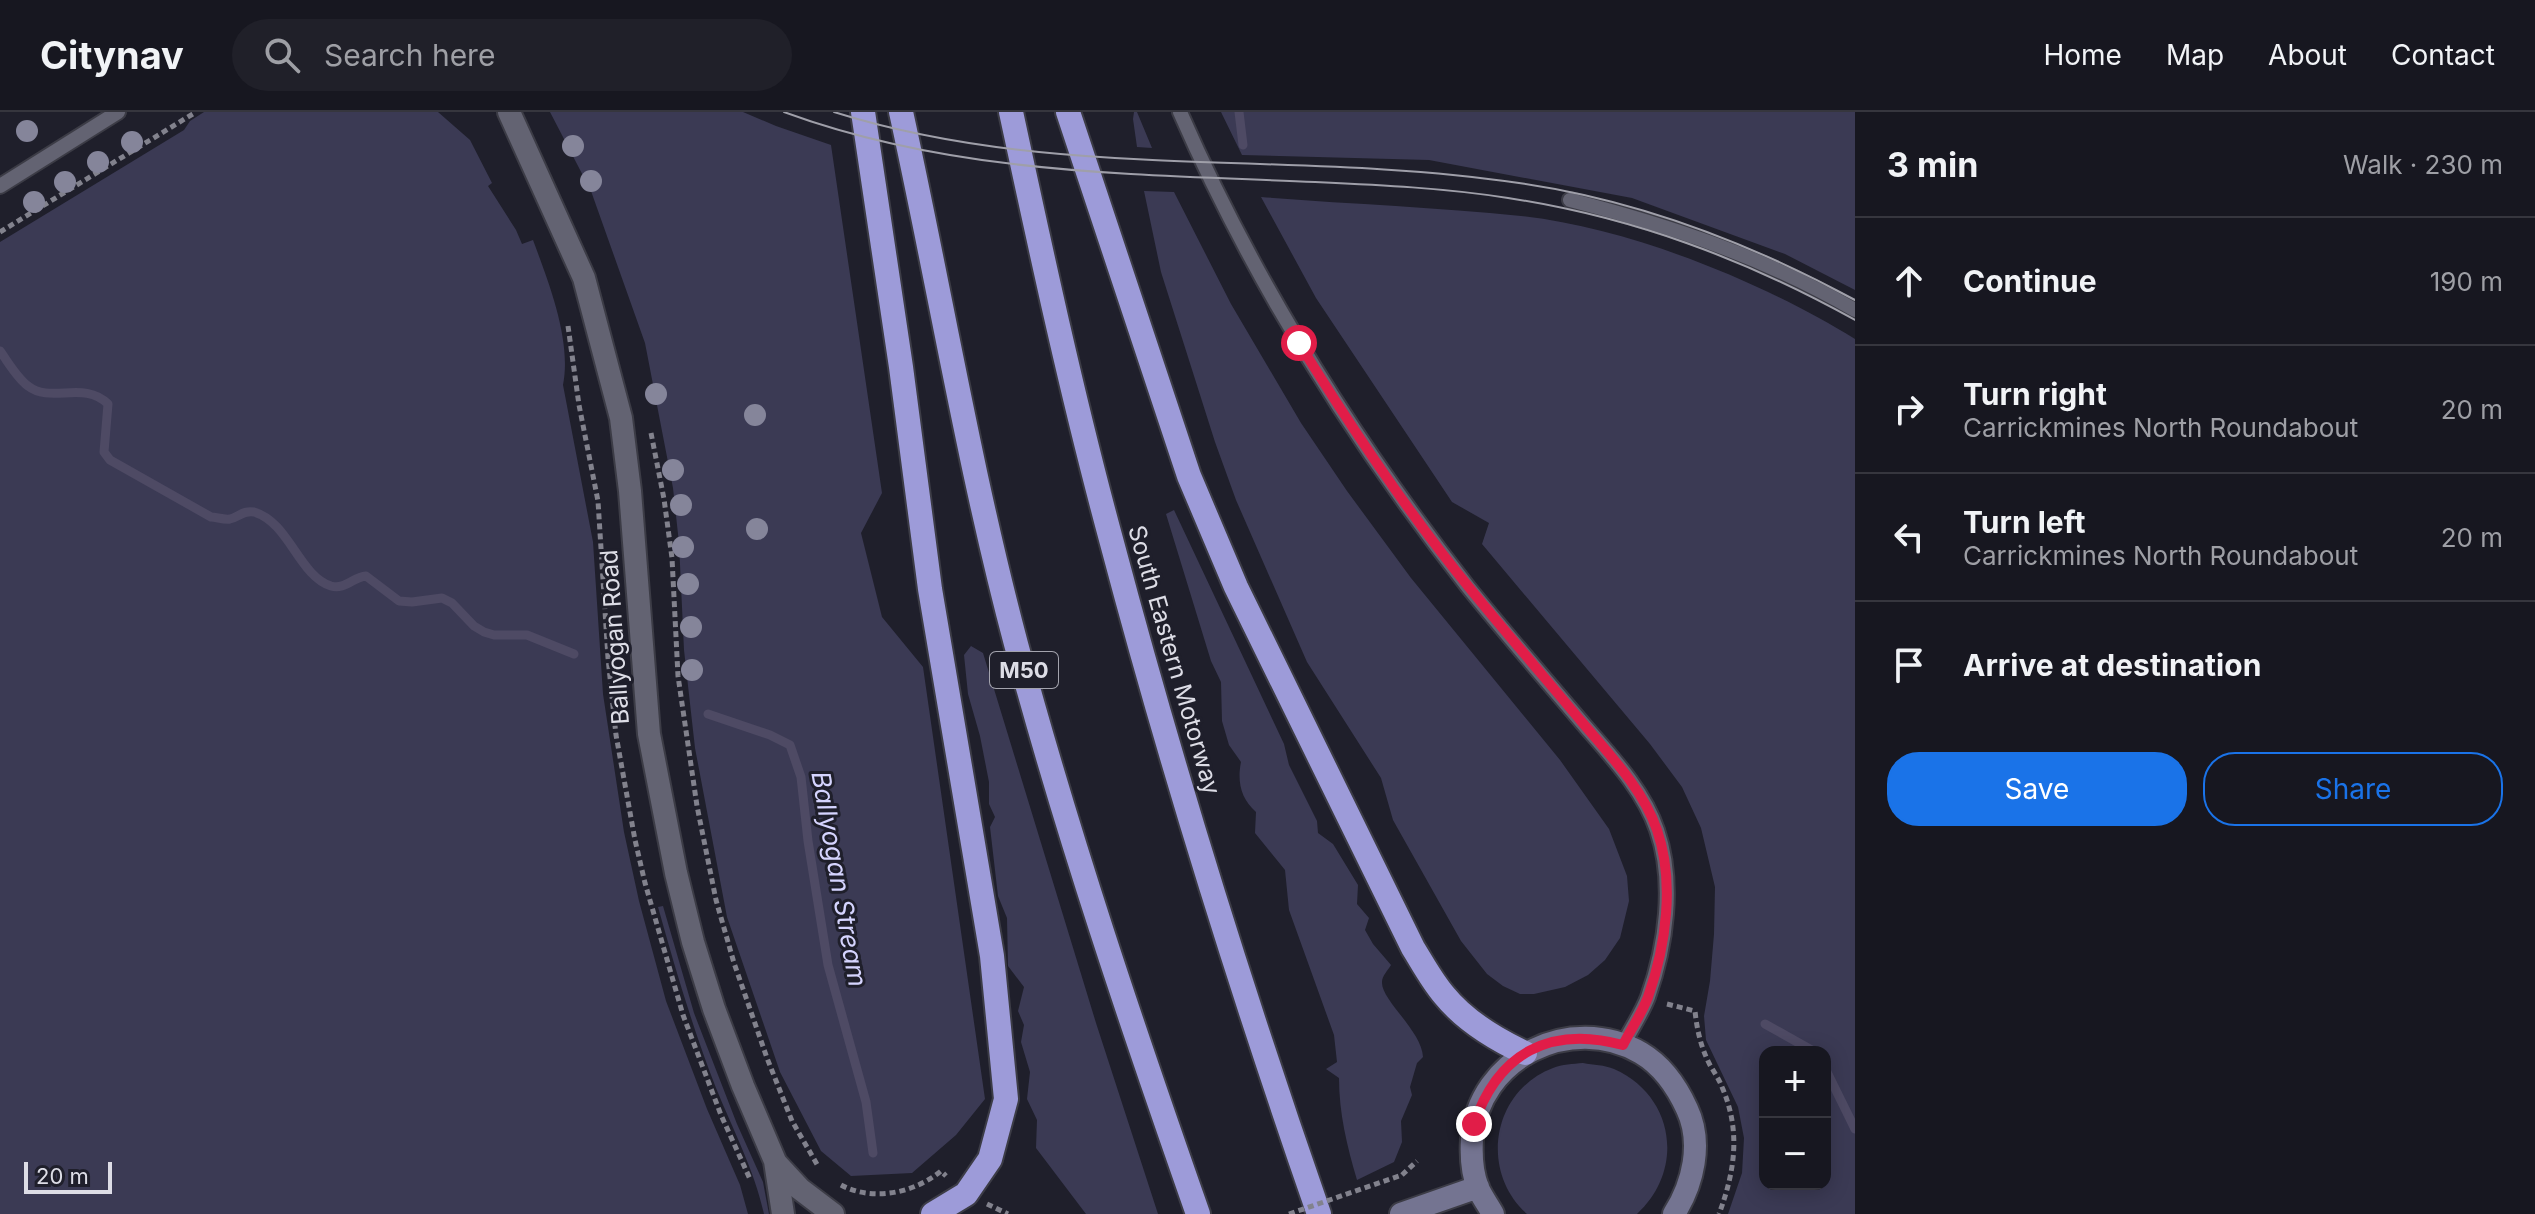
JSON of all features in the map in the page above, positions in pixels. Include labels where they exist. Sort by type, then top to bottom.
[{"type":"highway","points":[[863,112],[930,589],[992,956],[1006,1099],[990,1159],[966,1194],[933,1214]]},
{"type":"highway","name":"M50","points":[[901,112],[966,435],[1016,642],[1068,830],[1134,1033],[1198,1214]]},
{"type":"highway","name":"South Eastern Motorway","points":[[1011,112],[1061,341],[1111,541],[1190,818],[1260,1043],[1319,1214]]},
{"type":"highway","points":[[1068,112],[1189,476],[1236,587],[1413,948],[1444,996],[1467,1018],[1496,1039],[1525,1053]]},
{"type":"main road","points":[[1493,1214],[1478,1187],[1471,1156],[1474,1124],[1482,1099],[1498,1076],[1525,1053],[1548,1042],[1574,1037],[1598,1038],[1641,1053],[1658,1066],[1677,1089],[1690,1115],[1695,1148],[1690,1181],[1674,1214]]},
{"type":"main road","points":[[1405,1213],[1478,1187]]},
{"type":"street","name":"Ballyogan Road","points":[[509,115],[584,278],[621,418],[630,491],[649,734],[673,858],[693,942],[714,1009],[775,1161],[783,1214]]},
{"type":"street","name":"Ballyogan Road","points":[[775,1161],[800,1189],[833,1214]]},
{"type":"lane","points":[[0,186],[118,112]]},
{"type":"lane","points":[[1180,112],[1231,222],[1337,405],[1401,499],[1470,590],[1623,771],[1657,828],[1663,850],[1667,893],[1662,944],[1647,998],[1623,1045]]},
{"type":"lane","points":[[1570,200],[1706,239],[1764,263],[1855,310]]},
{"type":"path","points":[[0,232],[196,112]]},
{"type":"path","points":[[649,422],[672,558],[678,676],[688,748],[716,900],[767,1058],[807,1150],[825,1175]]},
{"type":"path","points":[[1647,998],[1695,1011],[1698,1037],[1722,1086],[1730,1110],[1735,1162],[1719,1214]]},
{"type":"path","points":[[1289,1214],[1402,1175],[1417,1161]]},
{"type":"path","points":[[846,1188],[886,1194],[932,1179],[941,1171]]},
{"type":"shaded area","points":[[204,112],[438,112],[470,140],[492,183],[488,186],[522,244],[533,240],[561,330],[565,368],[563,385],[593,542],[603,694],[624,832],[639,901],[666,1001],[740,1185],[748,1214],[0,1214],[0,242],[184,130],[190,121]]},
{"type":"shaded area","points":[[550,112],[743,112],[831,145],[882,493],[861,533],[882,617],[923,667],[985,1099],[956,1135],[912,1173],[851,1176],[821,1151],[780,1072],[727,917],[695,748],[684,650],[673,488],[645,343],[591,191]]},
{"type":"shaded area","points":[[1134,112],[1137,112],[1152,148],[1137,147]]},
{"type":"shaded area","points":[[1221,112],[1855,112],[1855,290],[1785,254],[1632,198],[1429,160],[1242,155]]},
{"type":"shaded area","points":[[1144,191],[1174,192],[1231,304],[1301,423],[1347,491],[1411,578],[1560,760],[1609,829],[1627,876],[1629,901],[1620,938],[1605,960],[1588,975],[1565,987],[1520,994],[1487,974],[1461,941],[1393,820],[1381,778],[1307,662],[1236,500],[1161,272]]},
{"type":"shaded area","points":[[1261,197],[1521,216],[1606,232],[1738,278],[1855,339],[1855,1214],[1728,1214],[1742,1173],[1744,1138],[1738,1107],[1706,1040],[1704,1016],[1710,981],[1715,887],[1701,828],[1682,787],[1650,744],[1482,544],[1489,523],[1452,502],[1316,298]]},
{"type":"shaded area","points":[[1174,510],[1284,744],[1289,765],[1317,821],[1318,833],[1333,844],[1358,885],[1357,904],[1369,918],[1365,930],[1391,965],[1382,980],[1383,989],[1421,1047],[1423,1057],[1417,1063],[1410,1087],[1412,1095],[1401,1121],[1402,1142],[1394,1162],[1357,1180],[1344,1129],[1339,1078],[1326,1069],[1337,1062],[1334,1035],[1289,910],[1285,870],[1255,833],[1256,812],[1241,790],[1241,762],[1229,745],[1222,721],[1221,682],[1211,661],[1166,514]]},
{"type":"shaded area","points":[[971,646],[983,653],[1158,1214],[1086,1214],[1036,1148],[1037,1120],[1027,1099],[1030,1072],[1021,1042],[1024,1025],[1018,1011],[1024,987],[1008,966],[1007,918],[998,896],[990,827],[995,817],[989,804],[989,782],[968,694],[964,655]]},
{"type":"shaded area","points":[[663,906],[694,1013],[763,1182],[769,1214],[764,1214],[749,1165],[700,1043],[658,907]]},
{"type":"shaded area","points":[[1583,1063],[1614,1069],[1634,1081],[1650,1097],[1661,1115],[1666,1135],[1667,1156],[1662,1177],[1637,1214],[1527,1214],[1512,1196],[1502,1176],[1498,1155],[1499,1134],[1505,1113],[1516,1094],[1532,1079],[1556,1067]]},
{"type":"waterway","points":[[1239,112],[1243,145]]},
{"type":"waterway","name":"Ballyogan Stream","points":[[0,351],[20,379],[37,391],[89,394],[108,404],[104,452],[110,460],[211,517],[230,519],[254,512],[266,518],[285,537],[310,572],[331,586],[345,585],[366,576],[399,601],[442,598],[452,603],[484,632],[527,635],[574,654]]},
{"type":"waterway","name":"Ballyogan Stream","points":[[708,714],[790,745],[801,777],[828,965],[866,1102],[873,1153]]},
{"type":"waterway","points":[[1765,1024],[1804,1046]]},
{"type":"waterway","points":[[1831,1080],[1855,1129]]},
{"type":"tram line","points":[[784,112],[849,133],[980,160],[1113,173],[1412,187],[1554,206],[1599,216],[1687,243],[1772,278],[1855,320]]},
{"type":"tram line","points":[[834,112],[918,134],[1003,148],[1088,156],[1433,173],[1563,191],[1607,200],[1692,226],[1775,260],[1855,300]]},
{"type":"route","points":[[1299,343],[1401,499],[1470,590],[1623,771],[1647,808],[1663,850],[1667,893],[1662,944],[1647,998],[1623,1045],[1598,1038],[1574,1037],[1548,1042],[1525,1053],[1498,1076],[1482,1099],[1474,1124]]}]
